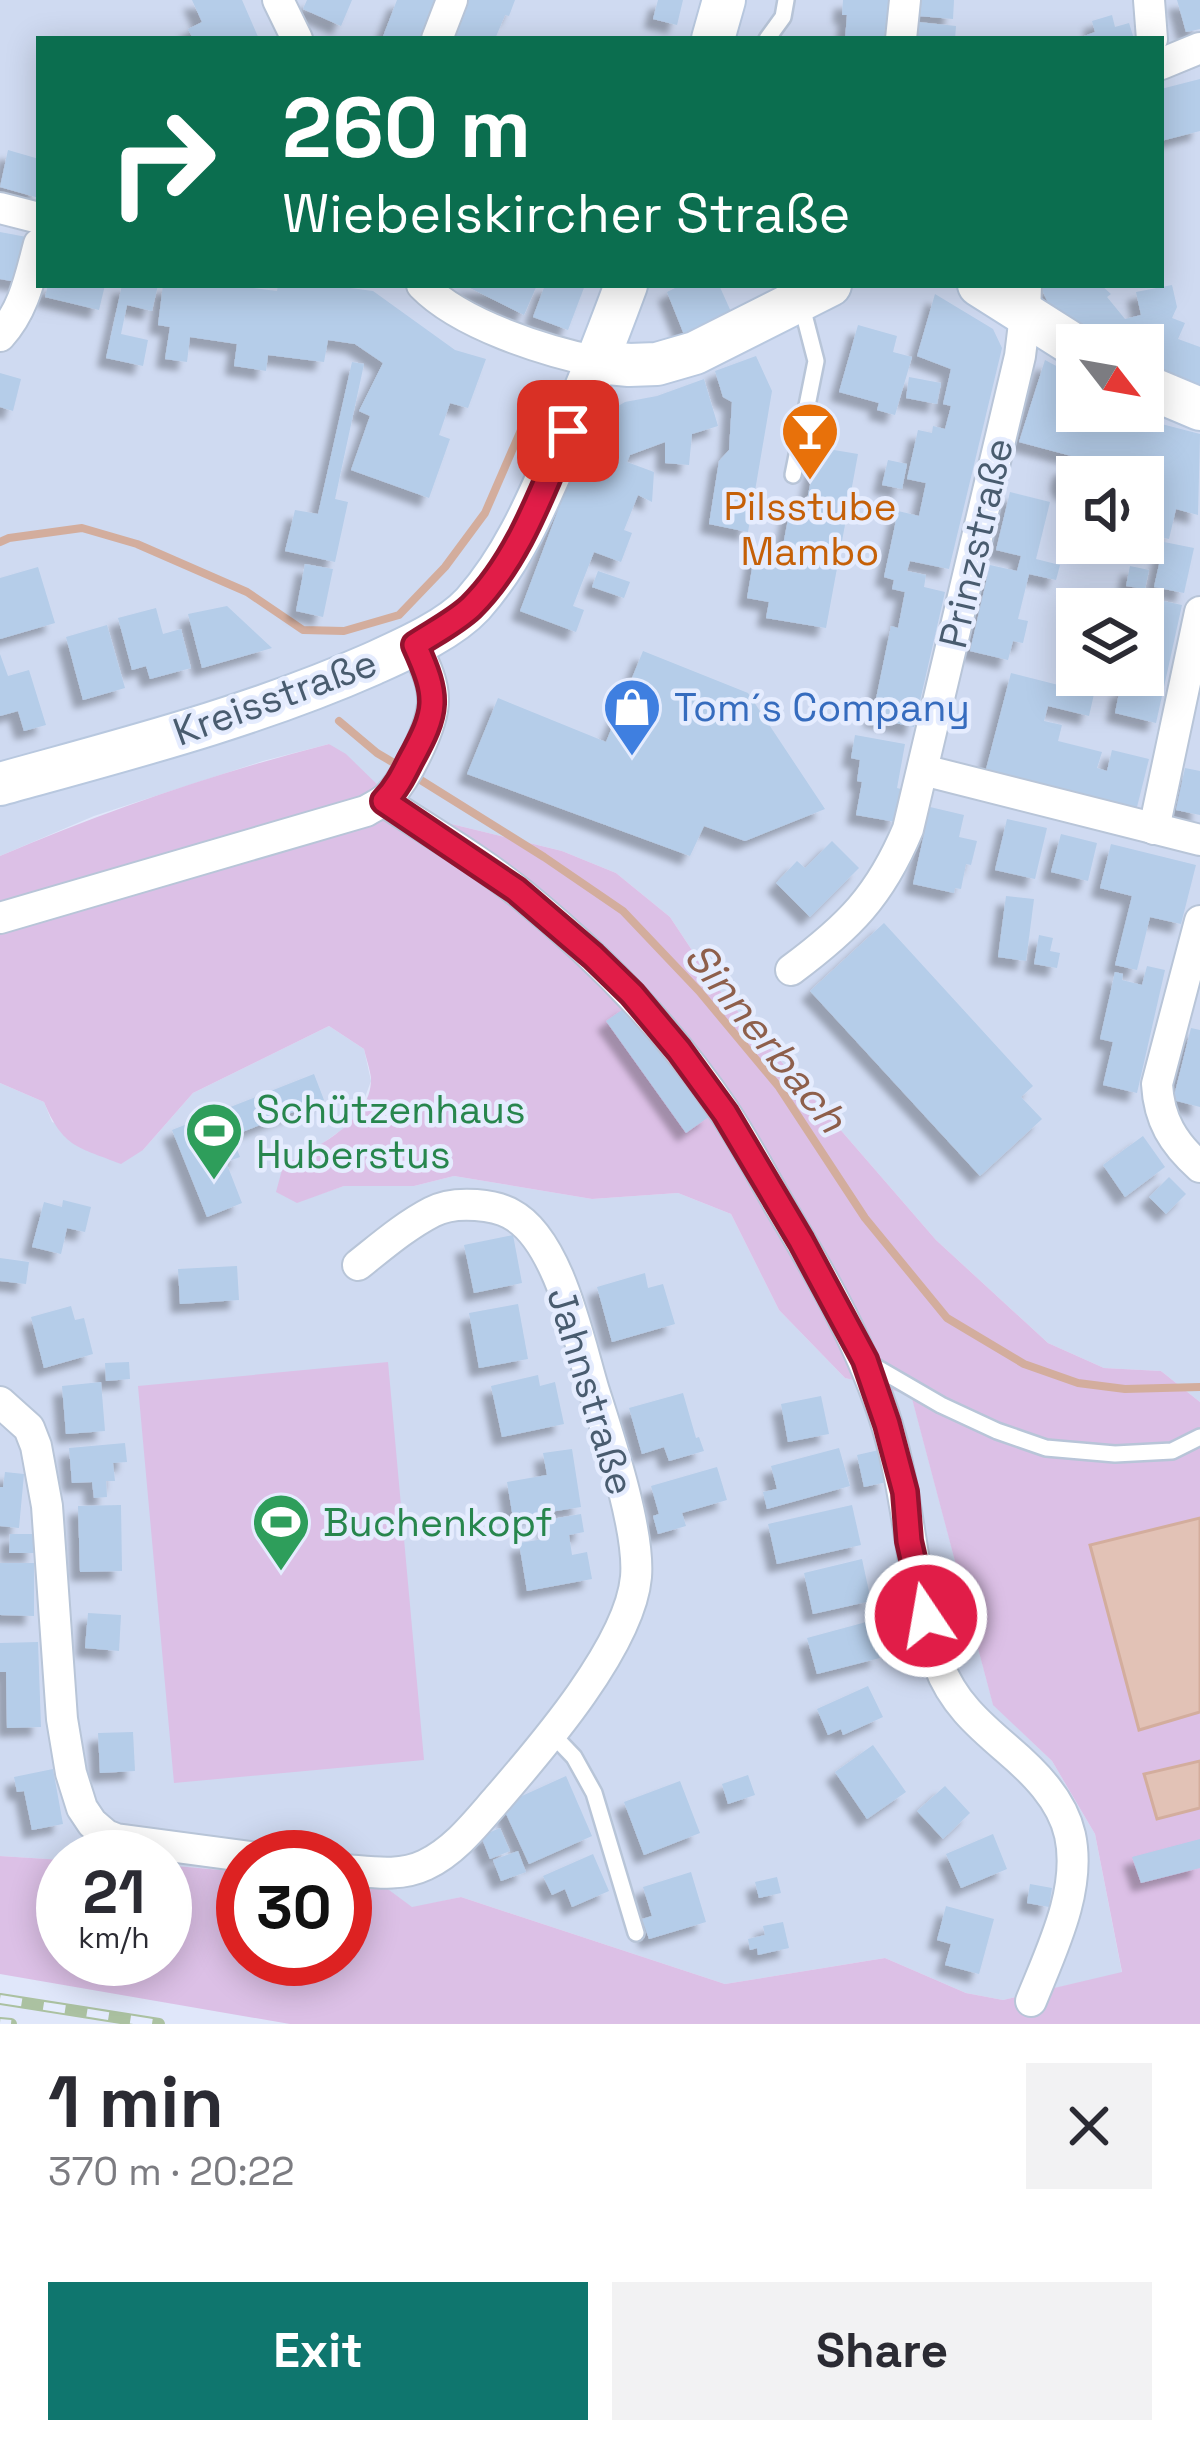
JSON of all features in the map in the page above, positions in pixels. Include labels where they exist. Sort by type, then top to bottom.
[{"type":"main road","points":[[714,36],[724,0]]},
{"type":"main road","name":"Kreisstraße","points":[[0,784],[241,716],[327,684],[415,645],[470,608],[496,575],[538,500],[625,288]]},
{"type":"main road","points":[[988,288],[1026,300],[1056,327]]},
{"type":"main road","points":[[598,362],[657,364],[694,353],[815,292]]},
{"type":"main road","points":[[1164,394],[1200,409]]},
{"type":"street","points":[[278,0],[296,36]]},
{"type":"street","points":[[438,36],[452,0]]},
{"type":"street","points":[[902,36],[905,0]]},
{"type":"street","points":[[1149,0],[1152,36]]},
{"type":"street","points":[[1164,63],[1200,48]]},
{"type":"street","points":[[0,208],[36,217]]},
{"type":"street","points":[[0,336],[26,294],[36,256]]},
{"type":"street","points":[[425,288],[513,338],[598,362]]},
{"type":"street","name":"Prinzstraße","points":[[790,970],[830,941],[868,903],[908,829],[1020,356],[1026,300]]},
{"type":"street","points":[[1154,829],[1200,612]]},
{"type":"street","points":[[0,918],[366,811],[391,792],[427,730],[431,684],[415,645]]},
{"type":"street","points":[[923,770],[1200,840]]},
{"type":"street","points":[[391,792],[593,956],[679,1050],[725,1113],[865,1360],[905,1492],[909,1541],[938,1664],[950,1692],[971,1718],[1031,1770],[1054,1798],[1070,1834],[1072,1877],[1063,1915],[1030,2001]]},
{"type":"street","points":[[1200,921],[1156,1084],[1166,1131],[1200,1167]]},
{"type":"street","name":"Jahnstraße","points":[[358,1264],[436,1209],[465,1204],[490,1207],[530,1227],[547,1252],[565,1299],[604,1421],[632,1528],[636,1574],[632,1601],[616,1637],[553,1735],[468,1832],[423,1867],[397,1874],[372,1872]]},
{"type":"street","points":[[0,1402],[29,1428],[36,1446],[47,1506],[62,1719],[71,1773],[82,1808],[100,1830]]},
{"type":"lane","points":[[769,36],[783,17],[786,0]]},
{"type":"lane","points":[[793,475],[816,361],[815,292]]},
{"type":"lane","points":[[865,1360],[941,1405],[1046,1448],[1114,1454],[1172,1451],[1200,1436]]},
{"type":"lane","points":[[553,1735],[574,1757],[594,1793],[636,1933]]},
{"type":"shaded area","points":[[0,0],[1200,0],[1200,1402],[1161,1371],[1104,1368],[1048,1343],[936,1240],[715,985],[670,917],[616,873],[562,851],[435,820],[385,792],[329,744],[94,816],[0,856]]},
{"type":"shaded area","points":[[329,744],[385,792],[435,820],[562,851],[616,873],[670,917],[715,985],[936,1240],[1048,1343],[1104,1368],[1161,1371],[1200,1402],[1200,2024],[290,2024],[70,1986],[192,1986],[192,1867],[216,1870],[216,1986],[372,1986],[372,1886],[385,1887],[412,1907],[461,1897],[725,1984],[885,1958],[966,1993],[1003,2000],[1122,1972],[1095,1834],[1052,1761],[993,1705],[911,1395],[845,1378],[779,1310],[731,1214],[678,1193],[592,1199],[454,1176],[414,1186],[344,1186],[297,1203],[276,1192],[283,1166],[339,1131],[369,1094],[371,1078],[364,1049],[329,1026],[193,1093],[143,1150],[121,1164],[74,1144],[58,1129],[44,1102],[0,1083],[0,856],[245,767]]},
{"type":"shaded area","points":[[329,1026],[364,1049],[371,1081],[357,1119],[323,1143],[277,1192],[297,1202],[344,1186],[414,1186],[454,1176],[592,1199],[678,1193],[731,1214],[779,1310],[845,1378],[911,1394],[993,1704],[1052,1761],[1095,1834],[1122,1973],[1003,2000],[966,1993],[885,1958],[725,1984],[461,1897],[412,1908],[372,1878],[372,1830],[216,1830],[216,1870],[192,1867],[192,1830],[36,1830],[36,1858],[0,1856],[0,1083],[44,1102],[52,1122],[143,1150],[193,1093]]},
{"type":"shaded area","name":"Buchenkopf","points":[[388,1362],[424,1760],[174,1783],[138,1386]]},
{"type":"shaded area","points":[[1200,1518],[1200,1712],[1139,1730],[1090,1545]]},
{"type":"shaded area","points":[[1200,1761],[1200,1808],[1157,1819],[1144,1774]]},
{"type":"shaded area","points":[[0,1856],[36,1858],[36,1980],[0,1974]]},
{"type":"building","points":[[192,0],[242,0],[258,36],[192,36],[188,29],[202,22]]},
{"type":"building","points":[[307,0],[352,0],[341,26],[303,9]]},
{"type":"building","points":[[397,0],[438,0],[424,36],[383,36]]},
{"type":"building","points":[[468,0],[515,0],[496,36],[453,36]]},
{"type":"building","points":[[658,0],[683,0],[677,25],[653,19]]},
{"type":"building","points":[[843,0],[892,0],[888,36],[845,36],[847,15],[842,15]]},
{"type":"building","points":[[919,0],[954,0],[953,19],[918,16]]},
{"type":"building","points":[[1177,0],[1200,0],[1200,29],[1186,32]]},
{"type":"building","points":[[1112,15],[1115,27],[1129,23],[1133,36],[1084,36],[1095,32],[1092,21]]},
{"type":"building","points":[[918,22],[956,26],[955,36],[917,36]]},
{"type":"building","points":[[1200,79],[1200,131],[1164,140],[1164,88]]},
{"type":"building","points":[[8,150],[36,158],[36,197],[0,187]]},
{"type":"building","points":[[0,232],[32,238],[22,283],[0,279]]},
{"type":"building","points":[[1172,285],[1177,307],[1172,318],[1185,323],[1178,339],[1200,347],[1200,388],[1164,373],[1164,324],[1057,322],[1043,288],[1104,288],[1125,319],[1141,315],[1136,292]]},
{"type":"building","points":[[47,288],[104,288],[99,310],[45,297]]},
{"type":"building","points":[[121,288],[157,288],[152,311],[127,305],[121,334],[148,340],[143,366],[106,358]]},
{"type":"building","points":[[163,288],[350,288],[373,291],[455,350],[486,359],[468,408],[450,403],[439,435],[450,439],[429,498],[351,470],[370,416],[359,411],[383,363],[355,344],[328,340],[324,362],[268,355],[266,371],[234,366],[237,344],[190,337],[187,362],[165,359],[170,327],[158,325]]},
{"type":"building","points":[[470,288],[536,288],[524,315]]},
{"type":"building","points":[[544,288],[584,288],[568,330],[533,317]]},
{"type":"building","points":[[720,288],[732,314],[685,337],[667,292]]},
{"type":"building","points":[[935,294],[993,329],[1002,348],[949,569],[910,561],[907,571],[926,575],[924,587],[945,592],[914,727],[872,718],[891,626],[898,628],[905,592],[892,589],[894,580],[884,577],[898,511],[919,516],[926,483],[907,479],[918,430],[945,429],[951,406],[943,404],[951,369],[917,356]]},
{"type":"building","points":[[858,325],[897,336],[893,352],[912,357],[895,415],[877,410],[879,403],[839,392]]},
{"type":"building","points":[[756,356],[772,391],[748,532],[709,524],[719,461],[729,450],[732,402],[723,397],[715,371]]},
{"type":"building","points":[[1045,360],[1056,366],[1056,432],[1164,432],[1164,425],[1200,434],[1198,515],[1176,509],[1169,539],[1164,538],[1164,456],[1071,456],[1019,442]]},
{"type":"building","points":[[352,362],[364,364],[335,499],[348,502],[335,562],[285,551],[295,510],[318,514]]},
{"type":"building","points":[[0,373],[21,379],[13,411],[0,407]]},
{"type":"building","points":[[909,377],[941,383],[937,404],[906,398]]},
{"type":"building","points":[[704,379],[718,426],[692,434],[689,465],[665,463],[665,442],[630,455],[627,462],[654,472],[652,502],[638,495],[624,530],[632,533],[621,562],[594,552],[573,606],[584,610],[576,632],[520,611],[573,471],[608,412],[625,402]]},
{"type":"building","points":[[834,450],[858,454],[826,628],[766,618],[769,602],[747,598],[755,551],[781,556],[792,498],[807,500],[815,460]]},
{"type":"building","points":[[888,460],[907,464],[902,489],[882,485]]},
{"type":"building","points":[[1010,492],[1050,502],[1036,559],[1060,565],[1056,580],[1029,574],[1018,619],[1028,621],[1023,643],[1013,641],[1008,660],[970,651],[990,565],[1017,571],[1021,556],[996,550]]},
{"type":"building","points":[[1164,542],[1194,548],[1184,593],[1154,587],[1159,564],[1164,564]]},
{"type":"building","points":[[305,564],[333,569],[323,617],[296,611]]},
{"type":"building","points":[[1130,566],[1149,570],[1145,588],[1126,586]]},
{"type":"building","points":[[38,567],[55,623],[0,639],[0,578]]},
{"type":"building","points":[[598,571],[630,582],[624,598],[592,587]]},
{"type":"building","points":[[1164,601],[1182,605],[1164,687]]},
{"type":"building","points":[[227,606],[272,648],[202,668],[188,614]]},
{"type":"building","points":[[156,608],[163,634],[181,629],[191,668],[150,679],[146,666],[132,670],[118,618]]},
{"type":"building","points":[[107,625],[125,688],[83,700],[66,637]]},
{"type":"building","name":"Tom´s Company","points":[[643,651],[748,693],[825,809],[745,841],[704,826],[690,856],[467,774],[498,698],[606,742]]},
{"type":"building","points":[[0,654],[8,676],[29,670],[46,725],[24,731],[18,711],[0,716]]},
{"type":"building","points":[[1011,673],[1056,684],[1056,696],[1094,696],[1089,716],[1048,706],[1044,721],[1062,725],[1058,741],[1102,752],[1097,768],[1107,771],[1112,750],[1149,759],[1136,811],[985,773]]},
{"type":"building","points":[[1118,696],[1162,696],[1156,723],[1115,713]]},
{"type":"building","points":[[855,735],[905,744],[896,822],[856,815],[862,782],[857,781],[860,760],[851,758]]},
{"type":"building","points":[[1185,768],[1200,771],[1200,815],[1176,810]]},
{"type":"building","points":[[930,807],[964,815],[959,837],[977,841],[961,889],[955,888],[954,893],[913,884]]},
{"type":"building","points":[[1007,819],[1047,828],[1035,879],[995,870]]},
{"type":"building","points":[[1061,834],[1097,843],[1088,881],[1051,872]]},
{"type":"building","points":[[832,841],[859,868],[810,917],[776,883],[797,861],[805,868]]},
{"type":"building","points":[[1111,844],[1196,865],[1181,924],[1150,917],[1137,970],[1115,965],[1132,896],[1100,888]]},
{"type":"building","points":[[1006,896],[1034,899],[1026,961],[998,957]]},
{"type":"building","points":[[884,923],[1033,1086],[1021,1097],[1042,1119],[980,1176],[810,991]]},
{"type":"building","points":[[1039,935],[1053,938],[1050,951],[1060,953],[1057,968],[1034,964]]},
{"type":"building","points":[[1147,966],[1165,970],[1137,1093],[1103,1085],[1113,1042],[1100,1039],[1115,972],[1123,974],[1122,980],[1142,985]]},
{"type":"building","points":[[629,1005],[710,1116],[686,1133],[606,1021]]},
{"type":"building","points":[[1191,1028],[1200,1030],[1200,1107],[1173,1100]]},
{"type":"building","name":"Schützenhaus Huberstus","points":[[314,1074],[324,1100],[232,1136],[240,1157],[226,1162],[242,1203],[207,1217],[172,1130]]},
{"type":"building","points":[[1143,1136],[1165,1167],[1125,1197],[1103,1165]]},
{"type":"building","points":[[1169,1177],[1186,1194],[1166,1214],[1149,1197]]},
{"type":"building","points":[[63,1200],[91,1207],[85,1232],[67,1228],[61,1254],[32,1247],[44,1202],[62,1207]]},
{"type":"building","points":[[513,1235],[522,1283],[474,1293],[464,1245]]},
{"type":"building","points":[[0,1258],[29,1262],[26,1284],[0,1281]]},
{"type":"building","points":[[237,1266],[239,1300],[180,1304],[178,1269]]},
{"type":"building","points":[[645,1273],[648,1288],[663,1284],[675,1324],[612,1342],[597,1287]]},
{"type":"building","points":[[518,1304],[528,1359],[479,1368],[469,1313]]},
{"type":"building","points":[[71,1306],[75,1320],[84,1318],[93,1354],[44,1368],[31,1317]]},
{"type":"building","points":[[129,1362],[130,1379],[106,1381],[105,1363]]},
{"type":"building","points":[[538,1375],[540,1386],[555,1382],[564,1424],[502,1437],[491,1386]]},
{"type":"building","points":[[101,1382],[105,1431],[66,1434],[62,1386]]},
{"type":"building","points":[[683,1393],[704,1451],[669,1461],[664,1447],[642,1454],[629,1408]]},
{"type":"building","points":[[821,1396],[829,1434],[788,1442],[781,1404]]},
{"type":"building","points":[[125,1443],[127,1462],[113,1463],[115,1481],[106,1481],[107,1497],[94,1498],[92,1482],[72,1483],[69,1448]]},
{"type":"building","points":[[839,1448],[850,1486],[767,1509],[763,1492],[777,1489],[771,1466]]},
{"type":"building","points":[[572,1449],[581,1507],[513,1518],[507,1482],[547,1475],[543,1453]]},
{"type":"building","points":[[879,1450],[887,1482],[864,1487],[857,1455]]},
{"type":"building","points":[[717,1467],[727,1500],[682,1513],[686,1526],[658,1534],[653,1516],[659,1514],[651,1486]]},
{"type":"building","points":[[5,1472],[24,1474],[19,1528],[0,1526]]},
{"type":"building","points":[[121,1505],[122,1571],[80,1572],[78,1506]]},
{"type":"building","points":[[852,1505],[861,1545],[777,1564],[768,1524]]},
{"type":"building","points":[[581,1514],[584,1532],[569,1535],[572,1555],[587,1552],[592,1579],[527,1591],[519,1543],[550,1538],[546,1520]]},
{"type":"building","points":[[10,1534],[35,1534],[35,1553],[9,1553]]},
{"type":"building","points":[[862,1559],[871,1601],[813,1614],[804,1573]]},
{"type":"building","points":[[0,1563],[34,1563],[34,1616],[0,1615]]},
{"type":"building","points":[[88,1613],[121,1615],[119,1651],[85,1648]]},
{"type":"building","points":[[870,1621],[880,1658],[817,1674],[807,1638]]},
{"type":"building","points":[[38,1642],[41,1727],[7,1728],[0,1643]]},
{"type":"building","points":[[868,1686],[883,1717],[843,1735],[841,1729],[828,1735],[817,1709]]},
{"type":"building","points":[[133,1732],[135,1771],[100,1773],[98,1733]]},
{"type":"building","points":[[873,1745],[906,1792],[867,1819],[835,1772]]},
{"type":"building","points":[[53,1769],[63,1824],[32,1830],[24,1791],[17,1792],[14,1777]]},
{"type":"building","points":[[748,1775],[755,1795],[728,1804],[722,1784]]},
{"type":"building","points":[[566,1776],[592,1836],[529,1864],[502,1805]]},
{"type":"building","points":[[680,1781],[700,1833],[644,1855],[624,1802]]},
{"type":"building","points":[[945,1786],[970,1813],[943,1839],[917,1811]]},
{"type":"building","points":[[500,1828],[510,1851],[490,1859],[481,1836]]},
{"type":"building","points":[[993,1834],[1007,1869],[961,1888],[946,1854]]},
{"type":"building","points":[[1200,1839],[1200,1868],[1141,1883],[1132,1857]]},
{"type":"building","points":[[518,1851],[526,1872],[501,1881],[493,1860]]},
{"type":"building","points":[[593,1854],[609,1891],[572,1907],[565,1889],[552,1895],[543,1876]]},
{"type":"building","points":[[691,1872],[706,1922],[649,1939],[642,1919],[652,1916],[643,1887]]},
{"type":"building","points":[[777,1877],[781,1893],[759,1898],[755,1882]]},
{"type":"building","points":[[1030,1884],[1052,1888],[1049,1907],[1027,1903]]},
{"type":"building","points":[[946,1906],[994,1919],[979,1974],[945,1965],[951,1944],[937,1940]]},
{"type":"building","points":[[783,1922],[789,1948],[758,1955],[757,1948],[750,1950],[748,1939],[765,1935],[763,1926]]},
{"type":"waterway","points":[[0,542],[82,528],[137,544],[247,592],[303,630],[344,631],[399,615],[445,567],[485,513],[531,407]]},
{"type":"waterway","name":"Sinnerbach","points":[[339,721],[399,766]]},
{"type":"waterway","name":"Sinnerbach","points":[[411,774],[623,911],[699,991],[779,1087],[865,1218],[947,1318],[1024,1364],[1078,1383],[1125,1389],[1200,1387]]},
{"type":"railway","points":[[0,1999],[159,2024]]},
{"type":"railway","points":[[0,2023],[11,2024]]},
{"type":"place","name":"Pilsstube Mambo","points":[[810,482]]},
{"type":"place","name":"Tom´s Company","points":[[632,758]]},
{"type":"place","name":"Schützenhaus Huberstus","points":[[214,1182]]},
{"type":"place","name":"Buchenkopf","points":[[281,1573]]},
{"type":"route","points":[[568,431],[521,535],[496,575],[470,608],[415,645],[431,684],[432,713],[427,730],[384,801],[516,890],[593,956],[632,994],[725,1113],[865,1360],[905,1492],[909,1541],[926,1616]]}]
